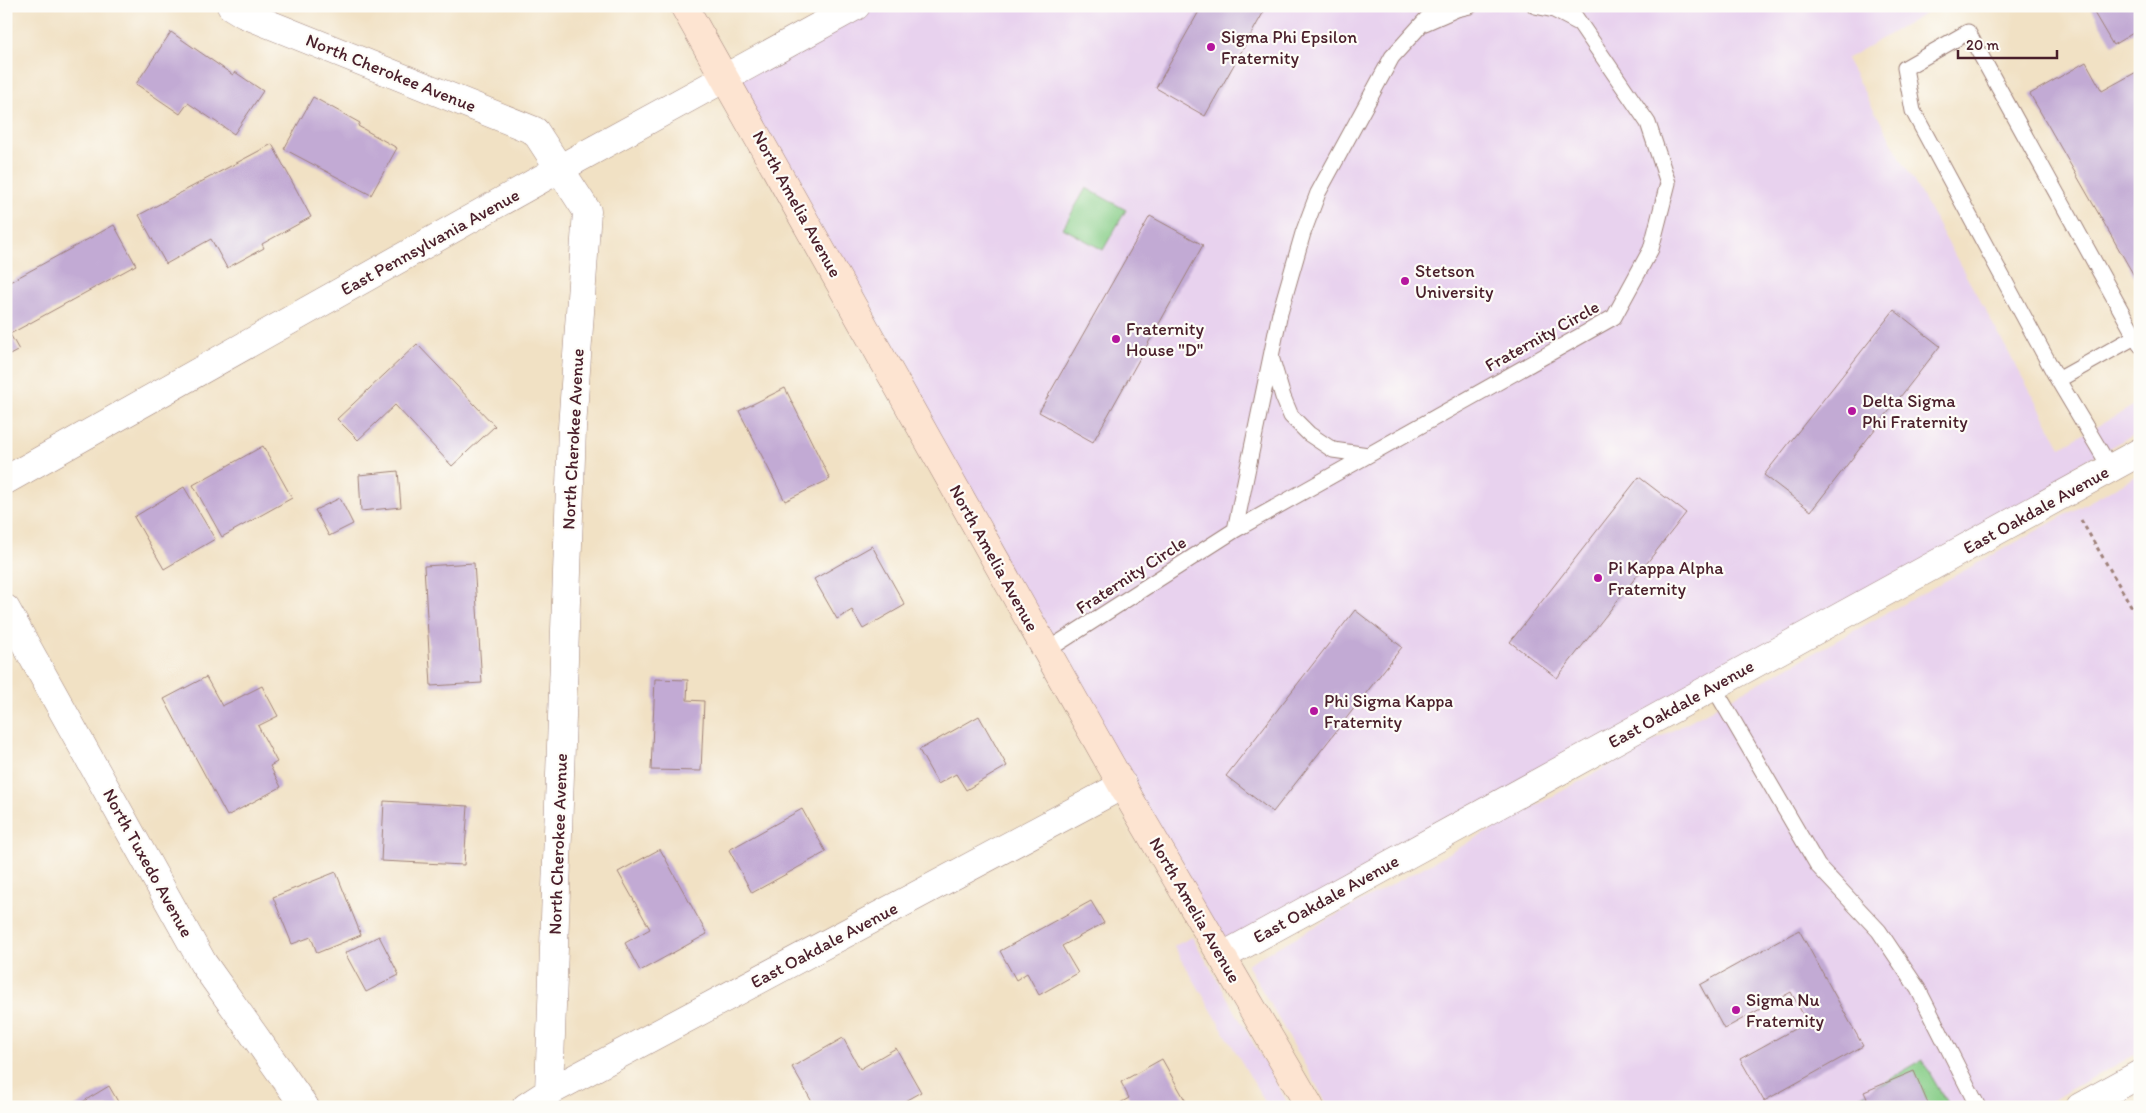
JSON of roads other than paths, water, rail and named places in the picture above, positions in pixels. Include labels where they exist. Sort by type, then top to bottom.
[{"type":"main road","name":"North Amelia Avenue","points":[[684,6],[726,77],[1046,651],[1310,1107]]},
{"type":"street","name":"North Cherokee Avenue","points":[[231,6],[244,14],[535,131],[587,211],[572,428],[549,1092]]},
{"type":"street","name":"East Pennsylvania Avenue","points":[[6,480],[559,169],[856,6]]},
{"type":"street","name":"East Oakdale Avenue","points":[[1223,956],[2140,452]]},
{"type":"street","name":"North Tuxedo Avenue","points":[[6,609],[204,963],[305,1107]]},
{"type":"street","name":"East Oakdale Avenue","points":[[526,1107],[549,1092],[1123,786]]},
{"type":"street","points":[[2080,1107],[2140,1074]]},
{"type":"lane","points":[[1235,530],[1280,313],[1303,233],[1318,193],[1392,57],[1438,6]]},
{"type":"lane","points":[[1420,25],[1457,9],[1470,6]]},
{"type":"lane","points":[[1535,6],[1554,10],[1578,22]]},
{"type":"lane","name":"Fraternity Circle","points":[[1046,651],[1235,530],[1614,317],[1651,249],[1668,184],[1648,123],[1568,6]]},
{"type":"lane","points":[[2058,380],[2138,338],[1968,32],[1905,68],[1913,111],[2058,380],[2111,469]]},
{"type":"lane","points":[[1271,358],[1282,397],[1291,416],[1309,434],[1334,450],[1368,455]]},
{"type":"lane","points":[[1713,686],[1818,866],[1879,931],[1918,989],[1978,1107]]},
{"type":"place","name":"Sigma Phi Epsilon Fraternity","points":[[1211,47]]},
{"type":"place","name":"Stetson University","points":[[1405,281]]},
{"type":"place","name":"Fraternity House \"D\"","points":[[1116,339]]},
{"type":"place","name":"Delta Sigma Phi Fraternity","points":[[1852,411]]},
{"type":"place","name":"Pi Kappa Alpha Fraternity","points":[[1598,578]]},
{"type":"place","name":"Phi Sigma Kappa Fraternity","points":[[1314,711]]},
{"type":"place","name":"Sigma Nu Fraternity","points":[[1736,1010]]}]
